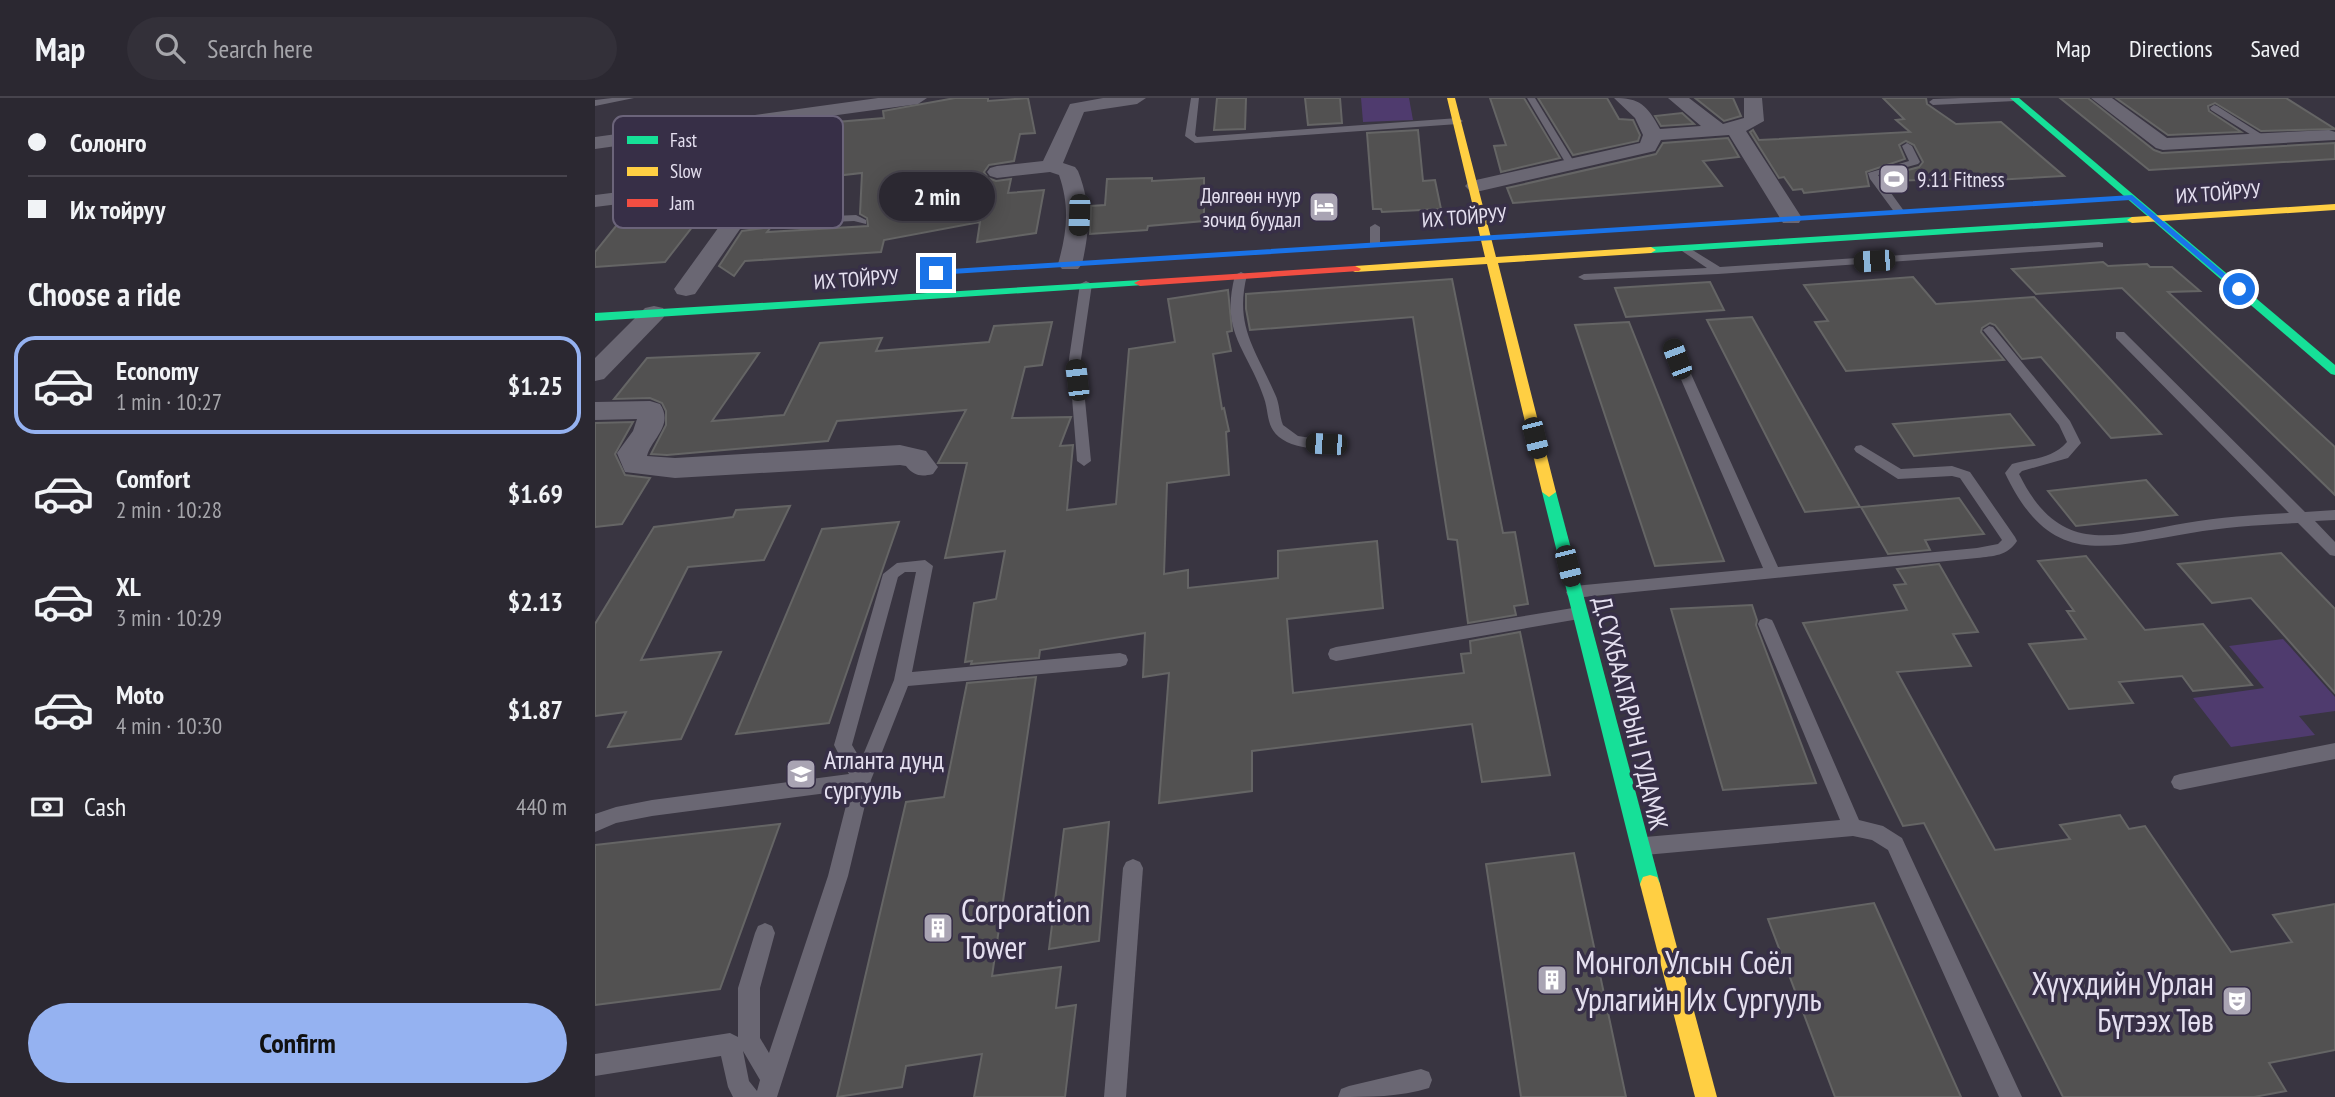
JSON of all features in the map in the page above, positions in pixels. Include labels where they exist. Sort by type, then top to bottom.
[{"type":"main road","name":"Д.СҮХБААТАРЫН ГУДАМЖ","points":[[1451,98],[1476,187],[1490,260],[1579,613],[1706,1097]]},
{"type":"main road","points":[[2015,98],[2335,370]]},
{"type":"main road","name":"ИХ ТОЙРУУ","points":[[2105,199],[2159,195]]},
{"type":"main road","name":"ИХ ТОЙРУУ","points":[[595,317],[2335,206]]},
{"type":"main road","points":[[679,289],[712,287]]},
{"type":"street","points":[[793,116],[918,98]]},
{"type":"street","points":[[1051,166],[1077,108],[1137,98]]},
{"type":"street","points":[[1476,187],[1648,147],[1653,135],[1643,115],[1623,98]]},
{"type":"street","points":[[1677,98],[1726,130],[1791,218]]},
{"type":"street","points":[[1653,135],[1726,130],[1754,121],[1753,98]]},
{"type":"street","points":[[2100,98],[2163,144],[2329,135]]},
{"type":"street","points":[[595,143],[613,141]]},
{"type":"street","points":[[997,172],[1051,166],[1068,171],[1080,200],[1079,230],[1070,264]]},
{"type":"street","points":[[595,201],[613,199]]},
{"type":"street","points":[[679,289],[729,228]]},
{"type":"street","points":[[595,373],[654,313]]},
{"type":"street","points":[[595,411],[642,408],[650,410],[650,427],[631,453],[635,465],[675,468],[900,455],[916,458],[923,467]]},
{"type":"lane","points":[[595,103],[630,98]]},
{"type":"lane","points":[[1195,98],[1190,136],[1195,140],[1458,121]]},
{"type":"lane","points":[[1531,98],[1571,165]]},
{"type":"lane","points":[[1933,102],[2015,98]]},
{"type":"lane","points":[[2214,108],[2264,139]]},
{"type":"lane","points":[[1899,211],[1873,177],[1873,173],[1915,162],[1907,146]]},
{"type":"lane","points":[[843,219],[856,218],[862,222]]},
{"type":"lane","points":[[1584,277],[1718,271],[2099,245]]},
{"type":"lane","points":[[1686,248],[1718,271]]},
{"type":"lane","points":[[1241,275],[1234,295],[1240,331],[1246,353],[1271,398],[1277,427],[1296,442],[1326,444]]},
{"type":"lane","points":[[1084,461],[1075,359],[1086,284]]},
{"type":"lane","points":[[1989,330],[2065,424],[2074,443],[2063,455],[2017,467],[2012,473],[2039,517],[2056,529],[2081,540],[2111,541],[2199,526],[2335,515]]},
{"type":"lane","points":[[2120,335],[2335,551]]},
{"type":"lane","points":[[1672,345],[1773,573]]},
{"type":"lane","points":[[1574,592],[1977,553],[2002,549],[2010,541],[1965,475],[1952,471],[1898,474],[1861,449]]},
{"type":"lane","points":[[769,1088],[838,876],[862,780],[902,680],[925,566],[902,567],[891,575],[843,745],[862,780]]},
{"type":"lane","points":[[1336,653],[1579,613]]},
{"type":"lane","points":[[1766,624],[1853,827]]},
{"type":"lane","points":[[902,680],[1120,660]]},
{"type":"lane","points":[[2180,782],[2335,751]]},
{"type":"lane","points":[[595,822],[652,807],[862,780]]},
{"type":"lane","points":[[1639,846],[1853,827],[1876,832],[1895,844],[2011,1097]]},
{"type":"lane","points":[[1115,1097],[1133,868]]},
{"type":"lane","points":[[765,933],[749,988],[749,1041],[769,1088]]},
{"type":"lane","points":[[595,1065],[730,1044],[739,1087],[748,1097]]},
{"type":"lane","points":[[1349,1097],[1421,1080]]},
{"type":"shaded area","points":[[1361,98],[1409,98],[1413,120],[1363,122]]},
{"type":"shaded area","points":[[2283,639],[2335,697],[2335,711],[2299,716],[2315,735],[2231,747],[2193,698],[2264,688],[2229,646]]},
{"type":"building","points":[[955,98],[988,98],[988,101],[1028,98],[1035,133],[1020,134],[1014,161],[989,165],[984,172],[988,178],[996,181],[1011,179],[1008,193],[1044,190],[1036,233],[977,242],[980,222],[884,240],[881,252],[745,261],[734,276],[719,266],[742,231],[764,228],[770,228],[767,232],[868,226],[867,218],[860,214],[862,173],[843,175],[843,121],[884,118],[883,111]]},
{"type":"building","points":[[1217,98],[1246,98],[1245,129],[1214,130]]},
{"type":"building","points":[[1305,98],[1340,98],[1342,123],[1308,125]]},
{"type":"building","points":[[1490,98],[1524,98],[1560,158],[1501,172],[1494,146],[1506,145]]},
{"type":"building","points":[[1538,98],[1607,98],[1619,119],[1633,120],[1640,135],[1638,141],[1573,155]]},
{"type":"building","points":[[1695,98],[1733,98],[1741,116],[1724,121]]},
{"type":"building","points":[[1883,98],[1926,98],[1927,104],[1956,124],[2001,122],[2064,176],[1886,181],[1882,177],[1919,167],[1923,162],[1914,145],[1906,141],[1899,145],[1905,159],[1866,172],[1869,186],[1804,193],[1802,189],[1793,190],[1784,177],[1779,178],[1750,132],[1753,130],[1759,140],[1910,132],[1896,120],[1904,119]]},
{"type":"building","points":[[2060,98],[2088,98],[2154,150],[2162,153],[2335,143],[2335,159],[2149,170]]},
{"type":"building","points":[[2116,98],[2286,98],[2335,129],[2261,131],[2215,103],[2208,106],[2209,111],[2241,132],[2168,135]]},
{"type":"building","points":[[1682,113],[1694,124],[1661,126],[1655,116]]},
{"type":"building","points":[[1418,130],[1423,181],[1435,180],[1441,209],[1382,212],[1381,209],[1373,209],[1367,133]]},
{"type":"building","points":[[1728,138],[1739,157],[1703,161],[1722,186],[1513,203],[1507,188],[1656,154],[1663,143]]},
{"type":"building","points":[[1152,178],[1152,181],[1204,178],[1204,221],[1148,226],[1147,230],[1090,234],[1091,206],[1105,205],[1107,179]]},
{"type":"building","points":[[614,228],[692,228],[665,262],[595,267],[595,252]]},
{"type":"building","points":[[2103,262],[2108,266],[2147,264],[2150,267],[2172,267],[2200,291],[2168,292],[2335,447],[2335,495],[2122,288],[2036,294],[2012,269]]},
{"type":"building","points":[[1913,277],[1936,304],[2034,297],[2161,434],[2111,438],[2041,357],[2022,359],[1995,325],[1990,323],[1982,328],[1981,332],[2004,360],[1846,371],[1815,322],[1828,321],[1804,285]]},
{"type":"building","points":[[1452,279],[1503,533],[1515,532],[1528,604],[1514,606],[1516,615],[1468,623],[1457,540],[1448,539],[1413,317],[1250,330],[1246,309],[1246,294]]},
{"type":"building","points":[[1710,282],[1724,310],[1626,317],[1615,288]]},
{"type":"building","points":[[1228,290],[1232,331],[1227,332],[1231,351],[1213,354],[1222,409],[1224,408],[1229,431],[1226,432],[1229,475],[1167,483],[1164,574],[1188,570],[1188,588],[1278,578],[1278,551],[1377,541],[1383,608],[1287,619],[1293,693],[1464,673],[1461,654],[1471,653],[1470,641],[1520,632],[1550,775],[1482,782],[1472,724],[1252,751],[1252,791],[1159,803],[1169,673],[1143,677],[1145,633],[1040,650],[1039,658],[971,664],[972,661],[965,662],[974,603],[996,599],[1005,551],[945,558],[967,463],[938,463],[966,410],[837,421],[828,441],[667,455],[651,454],[666,425],[666,411],[662,403],[650,398],[614,399],[647,358],[759,353],[712,421],[784,415],[820,343],[882,338],[876,351],[989,342],[994,326],[1052,322],[1042,365],[1025,367],[1012,418],[1071,417],[1060,446],[1073,445],[1067,510],[1116,504],[1129,349],[1175,342],[1168,299]]},
{"type":"building","points":[[1752,317],[1860,507],[1805,512],[1707,320]]},
{"type":"building","points":[[1629,322],[1724,561],[1655,566],[1575,325]]},
{"type":"building","points":[[2010,414],[2034,445],[1914,456],[1893,424]]},
{"type":"building","points":[[633,422],[615,454],[625,475],[650,478],[622,524],[595,527],[595,423]]},
{"type":"building","points":[[2146,480],[2177,515],[2076,526],[2048,491]]},
{"type":"building","points":[[1959,498],[1984,534],[1925,540],[1930,550],[1888,554],[1861,507]]},
{"type":"building","points":[[790,506],[764,560],[688,567],[641,660],[721,652],[681,739],[608,747],[626,712],[595,716],[595,624],[654,527],[733,517],[736,510]]},
{"type":"building","points":[[899,522],[829,723],[736,734],[822,529]]},
{"type":"building","points":[[2281,553],[2335,609],[2335,693],[2251,598],[2212,603],[2178,564]]},
{"type":"building","points":[[2086,556],[2145,630],[2203,624],[2252,685],[2193,691],[2182,676],[2119,682],[2133,703],[2069,709],[2029,644],[2086,639],[2067,611],[2074,611],[2038,561]]},
{"type":"building","points":[[1939,564],[1978,632],[1953,634],[1971,666],[1897,672],[1995,850],[2070,839],[2060,825],[2120,815],[2129,829],[2145,826],[2231,952],[2292,942],[2273,915],[2335,904],[2335,1050],[2269,1063],[2286,1091],[2254,1097],[2063,1097],[1924,823],[1903,826],[1803,623],[1907,610],[1894,585],[1906,584],[1897,569]]},
{"type":"building","points":[[1752,605],[1756,625],[1816,783],[1723,790],[1671,609]]},
{"type":"building","name":"Corporation Tower","points":[[1036,677],[992,976],[1061,967],[1056,1008],[1076,1005],[1065,1097],[974,1097],[982,1054],[906,1066],[902,1087],[837,1097],[906,802],[944,797],[967,683]]},
{"type":"building","points":[[1109,822],[1099,941],[1049,949],[1064,829]]},
{"type":"building","points":[[780,824],[720,989],[595,1005],[595,845]]},
{"type":"building","name":"Mонгол Улсын Соёл Урлагийн Их Сургууль","points":[[1574,853],[1626,1097],[1521,1097],[1486,864]]},
{"type":"building","points":[[1874,903],[1961,1097],[1835,1097],[1768,919]]},
{"type":"traffic: fast","points":[[2014,98],[2335,371]]},
{"type":"traffic: fast","points":[[1651,250],[2132,220]]},
{"type":"traffic: fast","points":[[595,317],[1140,283]]},
{"type":"traffic: fast","points":[[1549,492],[1650,884]]},
{"type":"traffic: slow","points":[[1451,98],[1549,492]]},
{"type":"traffic: slow","points":[[2132,220],[2335,207]]},
{"type":"traffic: slow","points":[[1355,269],[1651,250]]},
{"type":"traffic: slow","points":[[1650,884],[1706,1097]]},
{"type":"traffic: jam","points":[[1140,283],[1355,269]]},
{"type":"place","name":"9.11 Fitness","points":[[1894,179]]},
{"type":"place","name":"Дөлгөөн нуур зочид буудал","points":[[1324,207]]},
{"type":"place","name":"Атланта дунд сургууль","points":[[801,774]]},
{"type":"place","name":"Corporation Tower","points":[[938,928]]},
{"type":"place","name":"Mонгол Улсын Соёл Урлагийн Их Сургууль","points":[[1552,980]]},
{"type":"place","name":"Хүүхдийн Урлан Бүтээх Төв","points":[[2237,1001]]},
{"type":"route","points":[[936,273],[2132,197],[2239,289]]}]
